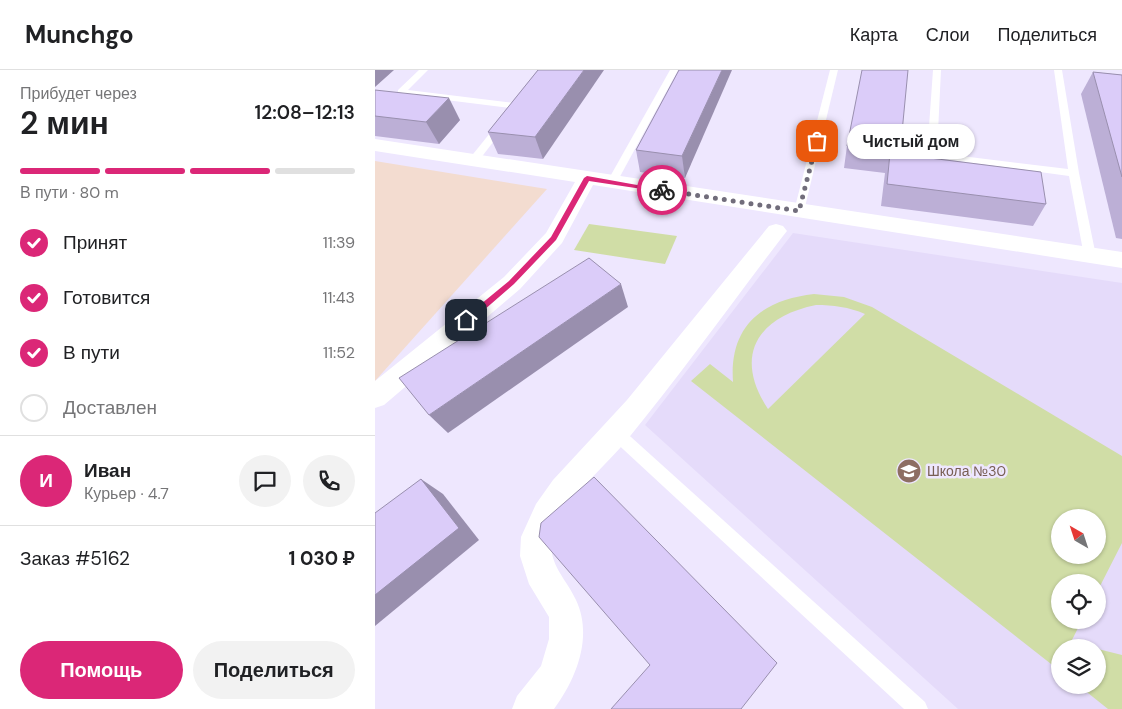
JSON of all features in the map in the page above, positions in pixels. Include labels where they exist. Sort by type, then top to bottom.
[{"type":"street","points":[[375,145],[1122,260]]},
{"type":"street","points":[[375,396],[512,282],[554,238],[587,178]]},
{"type":"street","points":[[530,709],[542,698],[559,670],[566,640],[565,613],[539,574],[535,552],[539,529],[549,508],[616,433],[776,231]]},
{"type":"lane","points":[[425,70],[401,92],[517,106]]},
{"type":"lane","points":[[473,160],[546,70]]},
{"type":"lane","points":[[612,182],[674,70]]},
{"type":"lane","points":[[799,211],[834,70]]},
{"type":"lane","points":[[937,70],[931,155],[1074,173]]},
{"type":"lane","points":[[1058,70],[1089,256]]},
{"type":"lane","points":[[616,433],[918,709]]},
{"type":"shaded area","points":[[375,161],[547,189],[375,381]]},
{"type":"shaded area","name":"Школа №30","points":[[793,233],[1122,283],[1122,709],[958,709],[645,425]]},
{"type":"green space","points":[[589,224],[677,236],[665,264],[574,250]]},
{"type":"green space","points":[[814,294],[844,297],[872,307],[1122,456],[1122,543],[1106,574],[1051,574],[1051,629],[1078,629],[1072,639],[1051,639],[1051,664],[691,381],[710,364],[733,382],[733,362],[743,331],[764,310],[779,302]],"holes":[[[816,305],[829,305],[865,314],[768,409],[758,390],[752,372],[752,356],[757,342],[766,329],[779,319]]]},
{"type":"green space","points":[[1106,651],[1122,655],[1122,709],[1108,709],[1089,694],[1106,694]]},
{"type":"building","points":[[538,70],[584,70],[535,137],[488,132]]},
{"type":"building","points":[[679,70],[722,70],[682,156],[636,150]]},
{"type":"building","points":[[862,70],[908,70],[900,153],[847,146]]},
{"type":"building","points":[[1093,72],[1122,75],[1122,177]]},
{"type":"building","points":[[375,90],[449,98],[426,122],[375,116]]},
{"type":"building","points":[[890,153],[1041,172],[1046,204],[887,184]]},
{"type":"building","points":[[589,258],[621,284],[429,415],[399,378]]},
{"type":"building","points":[[594,477],[777,663],[741,709],[611,709],[650,665],[539,537],[541,523]]},
{"type":"building","points":[[421,479],[459,528],[375,595],[375,513]]},
{"type":"way so far","points":[[662,190],[799,211],[817,141]]},
{"type":"place","name":"Чистый дом","points":[[817,141]]},
{"type":"place","name":"Школа №30","points":[[909,471]]},
{"type":"route","points":[[466,320],[512,282],[554,238],[587,178],[662,190]]}]
